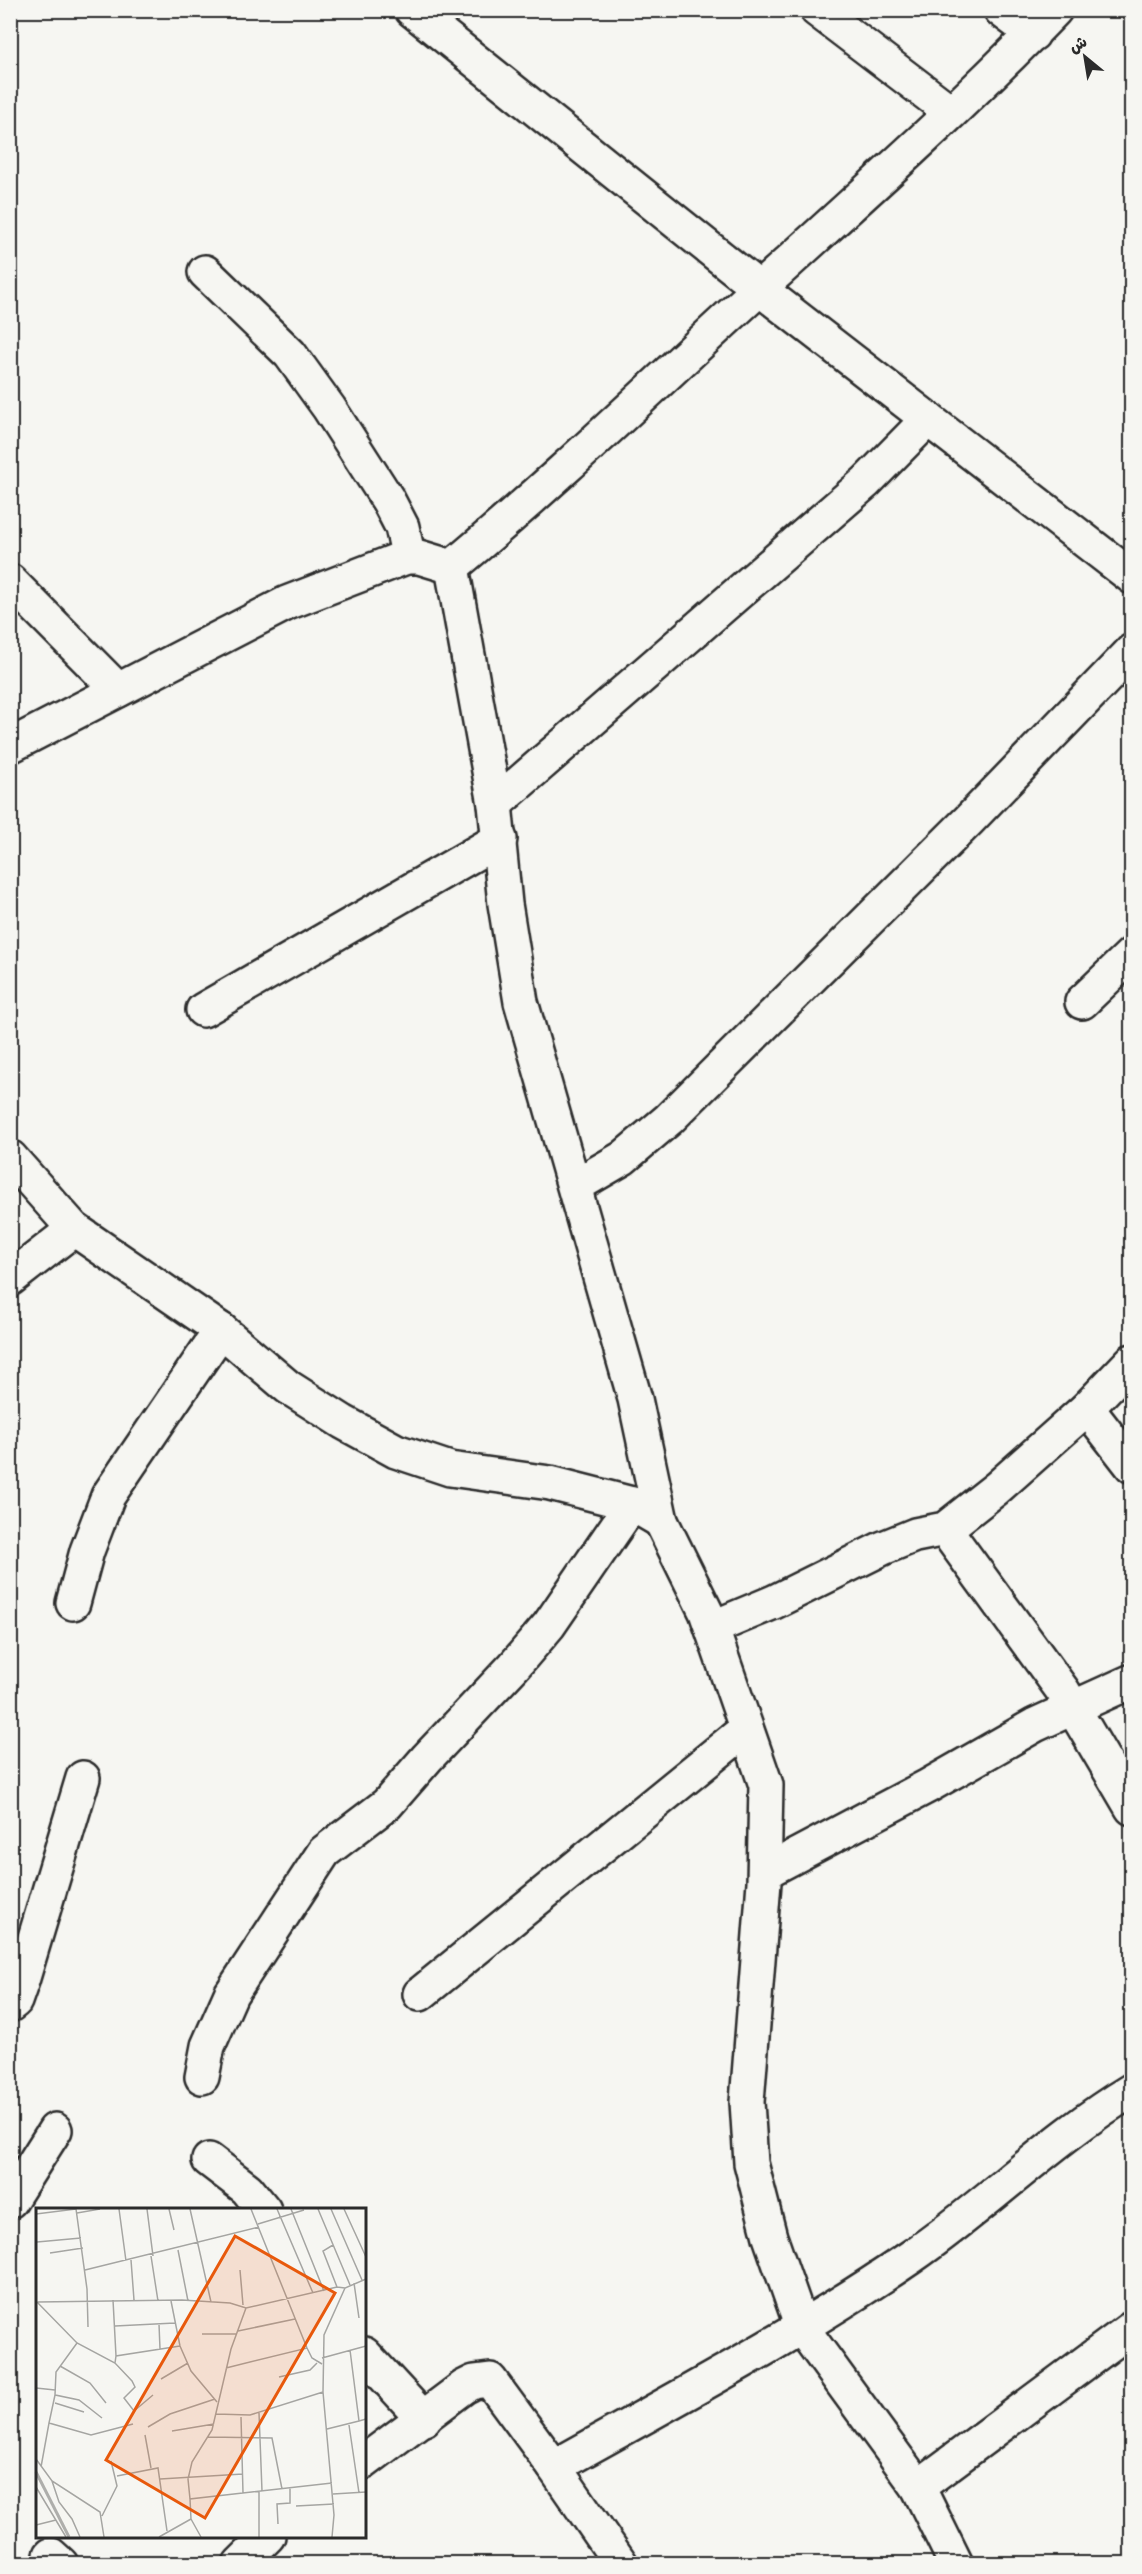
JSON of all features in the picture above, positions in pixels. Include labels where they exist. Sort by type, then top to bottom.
[{"type":"street","points":[[412,10],[760,289],[1131,577]]},
{"type":"street","points":[[817,10],[951,112]]},
{"type":"street","points":[[1001,10],[1032,34]]},
{"type":"street","points":[[452,567],[502,526],[760,289],[951,112],[1055,10]]},
{"type":"street","points":[[206,272],[290,354],[329,408],[388,500],[402,527],[406,557]]},
{"type":"street","points":[[495,804],[866,482],[928,419]]},
{"type":"street","points":[[10,746],[287,603],[406,557],[419,557],[452,567]]},
{"type":"street","points":[[452,567],[495,804],[505,904],[521,1002],[635,1399],[661,1521],[712,1628],[766,1785],[765,1872],[747,2102],[751,2163],[770,2237],[802,2328],[918,2487],[956,2564]]},
{"type":"street","points":[[10,581],[118,690]]},
{"type":"street","points":[[575,1186],[623,1158],[669,1119],[961,828],[1131,651]]},
{"type":"street","points":[[203,1010],[500,840]]},
{"type":"street","points":[[1082,1002],[1131,954]]},
{"type":"street","points":[[10,1157],[74,1229],[221,1330],[288,1387],[342,1422],[396,1451],[450,1469],[550,1483],[632,1504],[661,1521]]},
{"type":"street","points":[[10,1279],[74,1229]]},
{"type":"street","points":[[73,1603],[87,1551],[108,1496],[221,1330]]},
{"type":"street","points":[[712,1628],[774,1602],[883,1548],[915,1535],[945,1528],[997,1488],[1087,1408],[1131,1361]]},
{"type":"street","points":[[1087,1408],[1131,1466]]},
{"type":"street","points":[[202,2077],[208,2046],[231,1994],[324,1852],[387,1804],[514,1666],[549,1625],[632,1504]]},
{"type":"street","points":[[945,1528],[1063,1691],[1131,1808]]},
{"type":"street","points":[[765,1872],[928,1786],[1035,1725],[1131,1681]]},
{"type":"street","points":[[420,1994],[746,1729]]},
{"type":"street","points":[[10,2005],[15,2001],[22,1981],[83,1778]]},
{"type":"street","points":[[555,2467],[802,2328],[912,2256],[975,2209],[1069,2131],[1131,2090]]},
{"type":"street","points":[[10,2201],[55,2130]]},
{"type":"street","points":[[209,2160],[247,2189],[262,2208]]},
{"type":"street","points":[[918,2487],[1131,2328]]},
{"type":"street","points":[[366,2356],[424,2419]]},
{"type":"street","points":[[366,2461],[464,2387],[474,2382],[490,2380],[555,2467],[621,2564]]},
{"type":"street","points":[[240,2564],[266,2538]]}]
